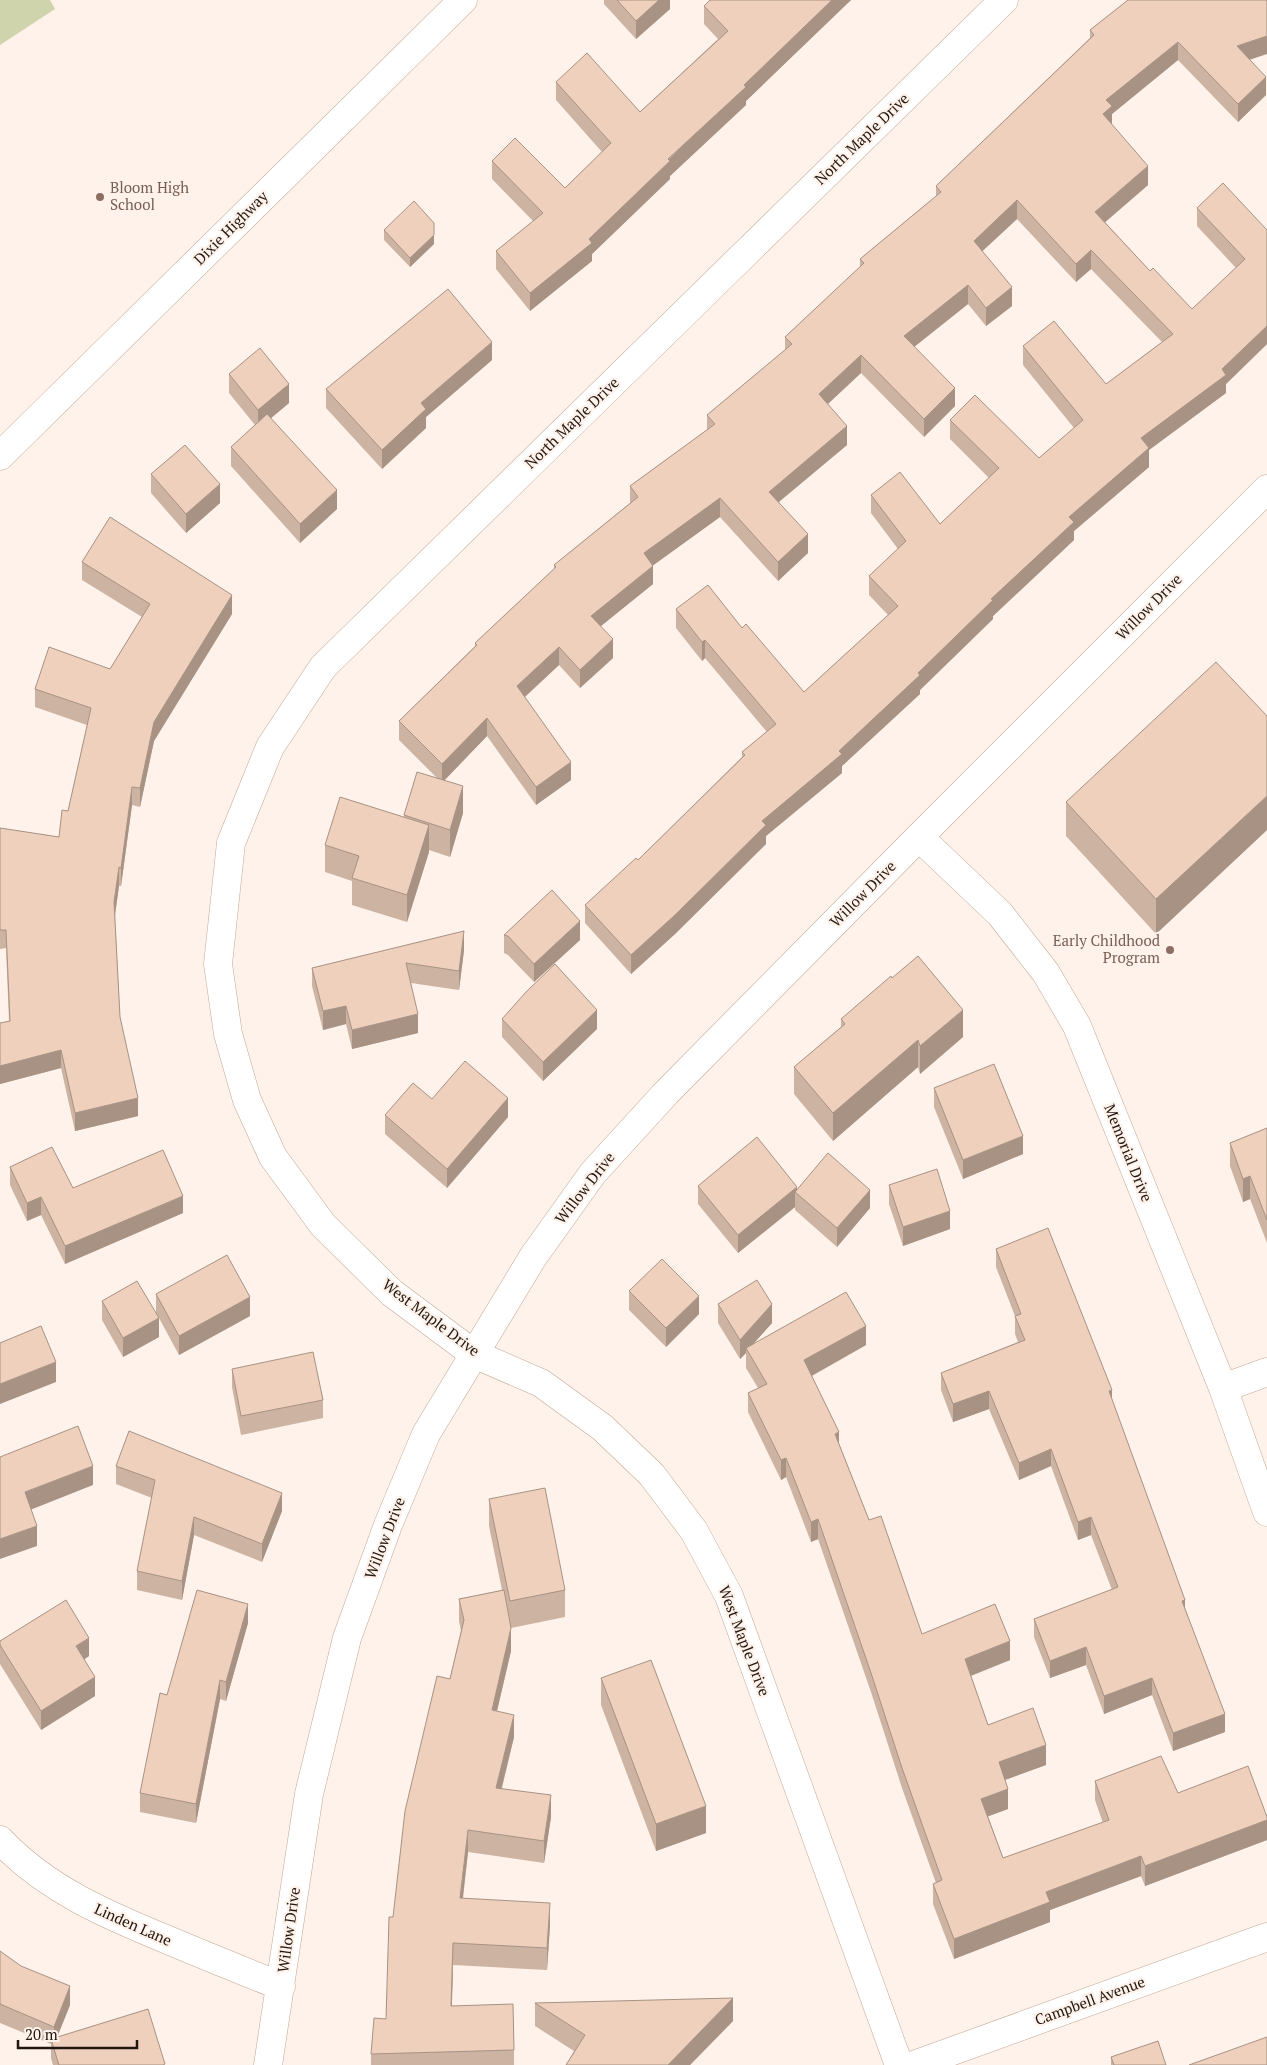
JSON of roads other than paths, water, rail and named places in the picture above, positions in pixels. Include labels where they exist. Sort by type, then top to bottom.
[{"type":"street","name":"Dixie Highway","points":[[0,456],[463,0]]},
{"type":"street","name":"North Maple Drive","points":[[224,898],[231,843],[270,747],[323,666],[1004,0]]},
{"type":"street","name":"Willow Drive","points":[[268,2065],[309,1794],[347,1638],[388,1526],[426,1434],[533,1258],[593,1173],[666,1093],[919,837],[1266,491]]},
{"type":"street","name":"Memorial Drive","points":[[919,837],[1000,914],[1046,973],[1077,1026],[1223,1388],[1267,1512]]},
{"type":"street","name":"West Maple Drive","points":[[224,898],[218,964],[228,1034],[247,1100],[273,1157],[323,1225],[392,1293],[474,1354],[541,1383],[603,1428],[652,1475],[694,1531],[729,1596],[898,2065]]},
{"type":"street","points":[[1223,1388],[1267,1372]]},
{"type":"street","name":"Linden Lane","points":[[0,1840],[17,1858],[66,1894],[116,1919],[281,1986]]},
{"type":"street","name":"Campbell Avenue","points":[[914,2065],[1267,1937]]},
{"type":"place","name":"Bloom High School","points":[[100,197]]},
{"type":"place","name":"Early Childhood Program","points":[[1170,950]]}]
